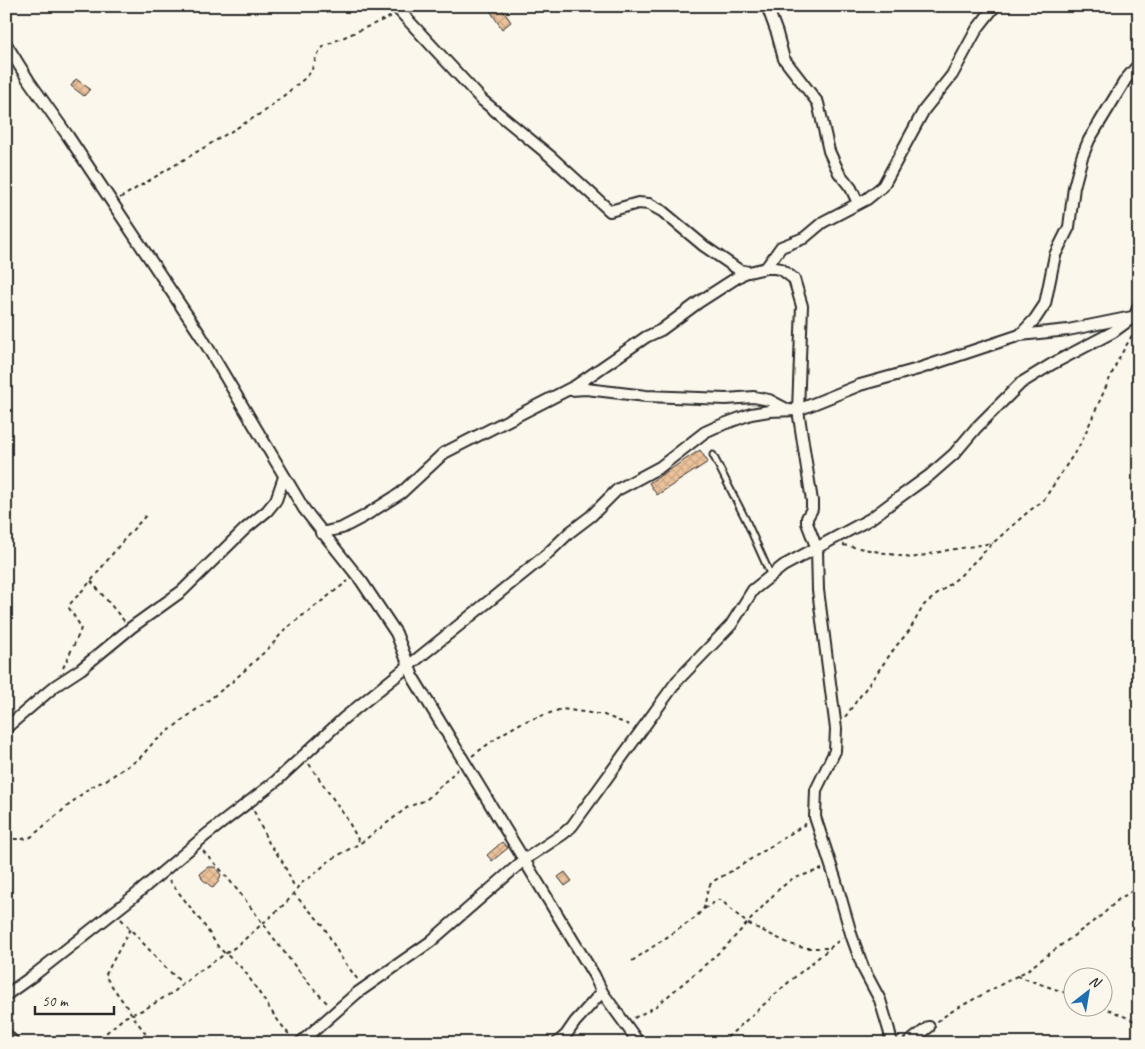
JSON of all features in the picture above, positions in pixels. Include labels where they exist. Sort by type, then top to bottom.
[{"type":"street","points":[[767,6],[784,58],[818,103],[829,151],[839,173],[851,188],[858,203]]},
{"type":"street","points":[[766,268],[782,247],[804,238],[833,215],[876,192],[887,181],[924,110],[952,75],[977,29],[995,6]]},
{"type":"street","points":[[398,9],[477,95],[550,156],[608,209],[613,211],[638,203],[648,204],[662,211],[704,246],[744,273]]},
{"type":"street","points":[[6,44],[201,336],[304,508],[321,533],[356,576],[396,633],[408,667],[594,975],[602,992],[639,1043]]},
{"type":"street","points":[[1020,335],[1036,319],[1044,307],[1055,255],[1069,227],[1074,188],[1082,157],[1089,140],[1126,79],[1139,64]]},
{"type":"street","points":[[321,533],[342,528],[363,517],[401,493],[444,453],[574,386],[646,337],[661,330],[744,273],[766,268],[781,269],[794,279],[802,306],[794,410],[812,501],[812,509],[807,518],[807,523],[817,549],[818,590],[836,729],[836,751],[816,790],[815,817],[850,932],[864,970],[880,1000],[890,1030],[892,1043]]},
{"type":"street","points":[[1136,320],[1135,316],[1139,305]]},
{"type":"street","points":[[6,995],[34,976],[276,781],[344,718],[592,516],[616,490],[660,468],[709,430],[751,414],[794,410],[860,385],[918,369],[1020,335],[1136,320]]},
{"type":"street","points":[[300,1043],[364,988],[430,942],[524,860],[572,826],[677,680],[731,624],[752,590],[783,566],[870,519],[930,475],[954,454],[976,428],[1027,378],[1136,320]]},
{"type":"street","points":[[563,392],[586,388],[646,396],[726,399],[754,397],[769,400],[794,410]]},
{"type":"street","points":[[6,728],[55,686],[81,669],[132,626],[182,592],[245,529],[267,511],[276,500],[284,477]]},
{"type":"street","points":[[557,1043],[602,992]]},
{"type":"street","points":[[908,1043],[929,1027]]},
{"type":"street","points":[[6,1034],[14,1043]]},
{"type":"lane","points":[[713,455],[746,520],[770,576]]},
{"type":"path","points":[[112,204],[264,111],[304,80],[324,46],[398,9]]},
{"type":"path","points":[[836,729],[909,631],[924,605],[960,576],[993,543],[1043,501],[1081,443],[1136,320]]},
{"type":"path","points":[[55,686],[81,627],[69,605],[148,513]]},
{"type":"path","points":[[829,542],[887,555],[911,558],[993,543]]},
{"type":"path","points":[[6,841],[13,838],[25,840],[31,837],[89,788],[106,780],[139,759],[153,743],[232,682],[285,629],[356,576]]},
{"type":"path","points":[[91,581],[122,619],[132,626]]},
{"type":"path","points":[[94,1043],[125,1017],[158,1001],[237,946],[287,902],[295,889],[330,860],[360,843],[408,807],[426,800],[465,761],[522,722],[562,708],[604,715],[641,730]]},
{"type":"path","points":[[303,756],[347,818],[360,843]]},
{"type":"path","points":[[249,802],[267,840],[282,861],[295,889]]},
{"type":"path","points":[[703,910],[708,888],[712,882],[778,843],[815,817]]},
{"type":"path","points":[[196,844],[221,869],[315,990],[336,1012]]},
{"type":"path","points":[[626,1023],[656,1007],[729,943],[778,890],[792,880],[831,866]]},
{"type":"path","points":[[163,872],[225,954],[244,970],[295,1043]]},
{"type":"path","points":[[929,1027],[954,1010],[1017,976],[1066,943],[1119,899],[1139,887]]},
{"type":"path","points":[[293,892],[323,925],[340,956],[364,988]]},
{"type":"path","points":[[632,962],[718,900],[722,900],[747,923],[790,944],[804,948],[829,948]]},
{"type":"path","points":[[115,911],[130,930],[184,984]]},
{"type":"path","points":[[130,930],[105,976],[152,1043]]},
{"type":"path","points":[[721,1043],[829,948],[850,932]]},
{"type":"path","points":[[1017,976],[1062,992]]},
{"type":"path","points":[[1112,1011],[1139,1023]]},
{"type":"building","points":[[487,6],[500,6],[511,22],[502,29]]},
{"type":"building","points":[[76,79],[90,89],[84,96],[71,86]]},
{"type":"building","points":[[700,450],[708,462],[657,495],[649,483]]},
{"type":"building","points":[[502,842],[508,848],[492,861],[487,855]]},
{"type":"building","points":[[208,867],[215,867],[221,875],[213,888],[202,879],[200,873]]},
{"type":"building","points":[[565,872],[572,881],[565,886],[558,877]]}]
